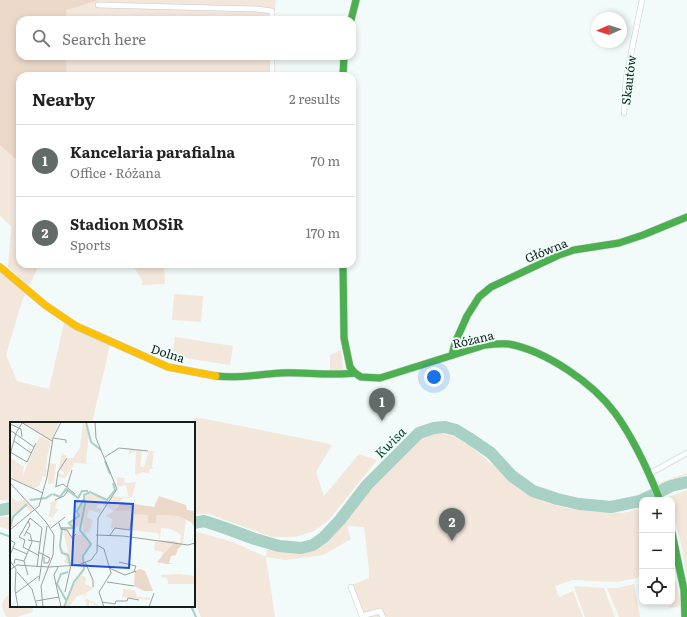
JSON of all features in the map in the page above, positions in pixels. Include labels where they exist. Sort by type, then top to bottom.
[{"type":"street","points":[[352,16],[356,0]]},
{"type":"street","name":"Skautów","points":[[624,113],[626,78],[642,0]]},
{"type":"street","points":[[98,5],[256,9],[272,12],[272,16]]},
{"type":"street","points":[[272,60],[272,72]]},
{"type":"street","points":[[343,72],[344,60]]},
{"type":"street","name":"Główna","points":[[452,355],[455,343],[467,316],[479,296],[491,286],[559,255],[574,250],[619,243],[687,217]]},
{"type":"street","name":"Dolna","points":[[0,267],[45,304],[76,326],[168,367],[211,375],[244,377],[281,373],[355,373]]},
{"type":"street","points":[[343,268],[344,338],[349,361],[355,373]]},
{"type":"street","name":"Różana","points":[[355,373],[361,377],[380,378],[485,345],[497,343],[509,344],[534,352],[556,364],[584,383],[606,403],[623,426],[649,474],[659,497]]},
{"type":"street","points":[[649,474],[687,453]]},
{"type":"street","points":[[675,548],[684,590],[685,617]]},
{"type":"street","points":[[351,587],[362,616],[380,611],[383,617]]},
{"type":"shaded area","points":[[0,0],[100,0],[66,10],[66,16],[16,16],[16,60],[66,60],[67,72],[16,72],[16,159],[0,145]]},
{"type":"shaded area","points":[[100,0],[276,0],[274,16],[66,16],[65,10]]},
{"type":"shaded area","points":[[66,60],[272,60],[271,72],[67,72]]},
{"type":"shaded area","points":[[0,145],[16,159],[16,268],[38,268],[29,286],[8,267],[11,226],[0,216]]},
{"type":"shaded area","points":[[134,268],[164,268],[165,284],[142,285],[142,280]]},
{"type":"shaded area","points":[[0,272],[27,291],[22,301],[6,355],[17,381],[49,389],[64,323],[110,345],[92,422],[10,422],[10,501],[0,500]]},
{"type":"shaded area","points":[[174,294],[203,296],[201,322],[172,320]]},
{"type":"shaded area","points":[[175,337],[233,346],[230,365],[172,356]]},
{"type":"shaded area","points":[[341,350],[343,369],[330,371],[330,355]]},
{"type":"shaded area","points":[[195,417],[332,445],[316,472],[324,496],[359,454],[377,460],[329,520],[314,531],[295,537],[272,537],[209,514],[195,514],[195,422],[193,422]]},
{"type":"shaded area","points":[[435,433],[450,435],[466,443],[520,487],[544,502],[566,508],[586,511],[623,513],[639,509],[639,578],[617,582],[573,580],[555,586],[559,597],[573,591],[583,617],[360,617],[349,586],[369,578],[364,527],[347,526],[351,539],[323,555],[285,560],[266,557],[267,550],[304,551],[322,545],[365,494],[423,436]]},
{"type":"shaded area","points":[[687,473],[687,475],[660,485],[659,483]]},
{"type":"shaded area","points":[[687,490],[687,578],[680,538],[675,523],[675,497],[669,497]]},
{"type":"shaded area","points":[[0,517],[10,517],[10,530],[0,527]]},
{"type":"shaded area","points":[[195,531],[233,542],[266,557],[275,617],[201,617],[195,604]]},
{"type":"shaded area","points":[[675,581],[677,583],[681,606],[669,608],[668,605],[675,605]]},
{"type":"shaded area","points":[[634,584],[640,617],[619,617],[607,588],[618,588]]},
{"type":"shaded area","points":[[574,587],[604,588],[615,617],[585,617]]},
{"type":"shaded area","points":[[10,594],[10,607],[32,607],[33,612],[17,617],[7,617],[3,610],[2,604],[7,596]]},
{"type":"waterway","name":"Kwisa","points":[[195,523],[204,521],[279,546],[301,548],[313,545],[324,537],[340,520],[367,485],[419,433],[434,428],[445,427],[456,430],[491,453],[512,476],[533,491],[557,499],[579,504],[611,507],[640,501],[671,486],[687,482]]},
{"type":"waterway","name":"Kwisa","points":[[0,510],[10,508]]},
{"type":"waterway","points":[[0,533],[10,537]]},
{"type":"waterway","points":[[191,607],[196,617]]},
{"type":"traffic: fast","points":[[352,16],[356,0]]},
{"type":"traffic: fast","points":[[343,72],[344,60]]},
{"type":"traffic: fast","points":[[452,355],[455,343],[467,316],[479,297],[491,287],[559,255],[574,250],[619,243],[687,217]]},
{"type":"traffic: fast","points":[[343,268],[344,338],[350,367],[355,373],[361,377],[380,378],[491,344],[509,344],[538,354],[568,370],[582,380],[606,402],[622,423],[634,444],[659,497]]},
{"type":"traffic: fast","points":[[216,376],[240,377],[281,373],[355,373]]},
{"type":"traffic: fast","points":[[675,547],[684,590],[685,617]]},
{"type":"traffic: slow","points":[[0,267],[45,305],[76,326],[168,367],[216,376]]},
{"type":"place","name":"Kancelaria parafialna","points":[[382,421]]},
{"type":"place","name":"Stadion MOSiR","points":[[452,541]]}]
